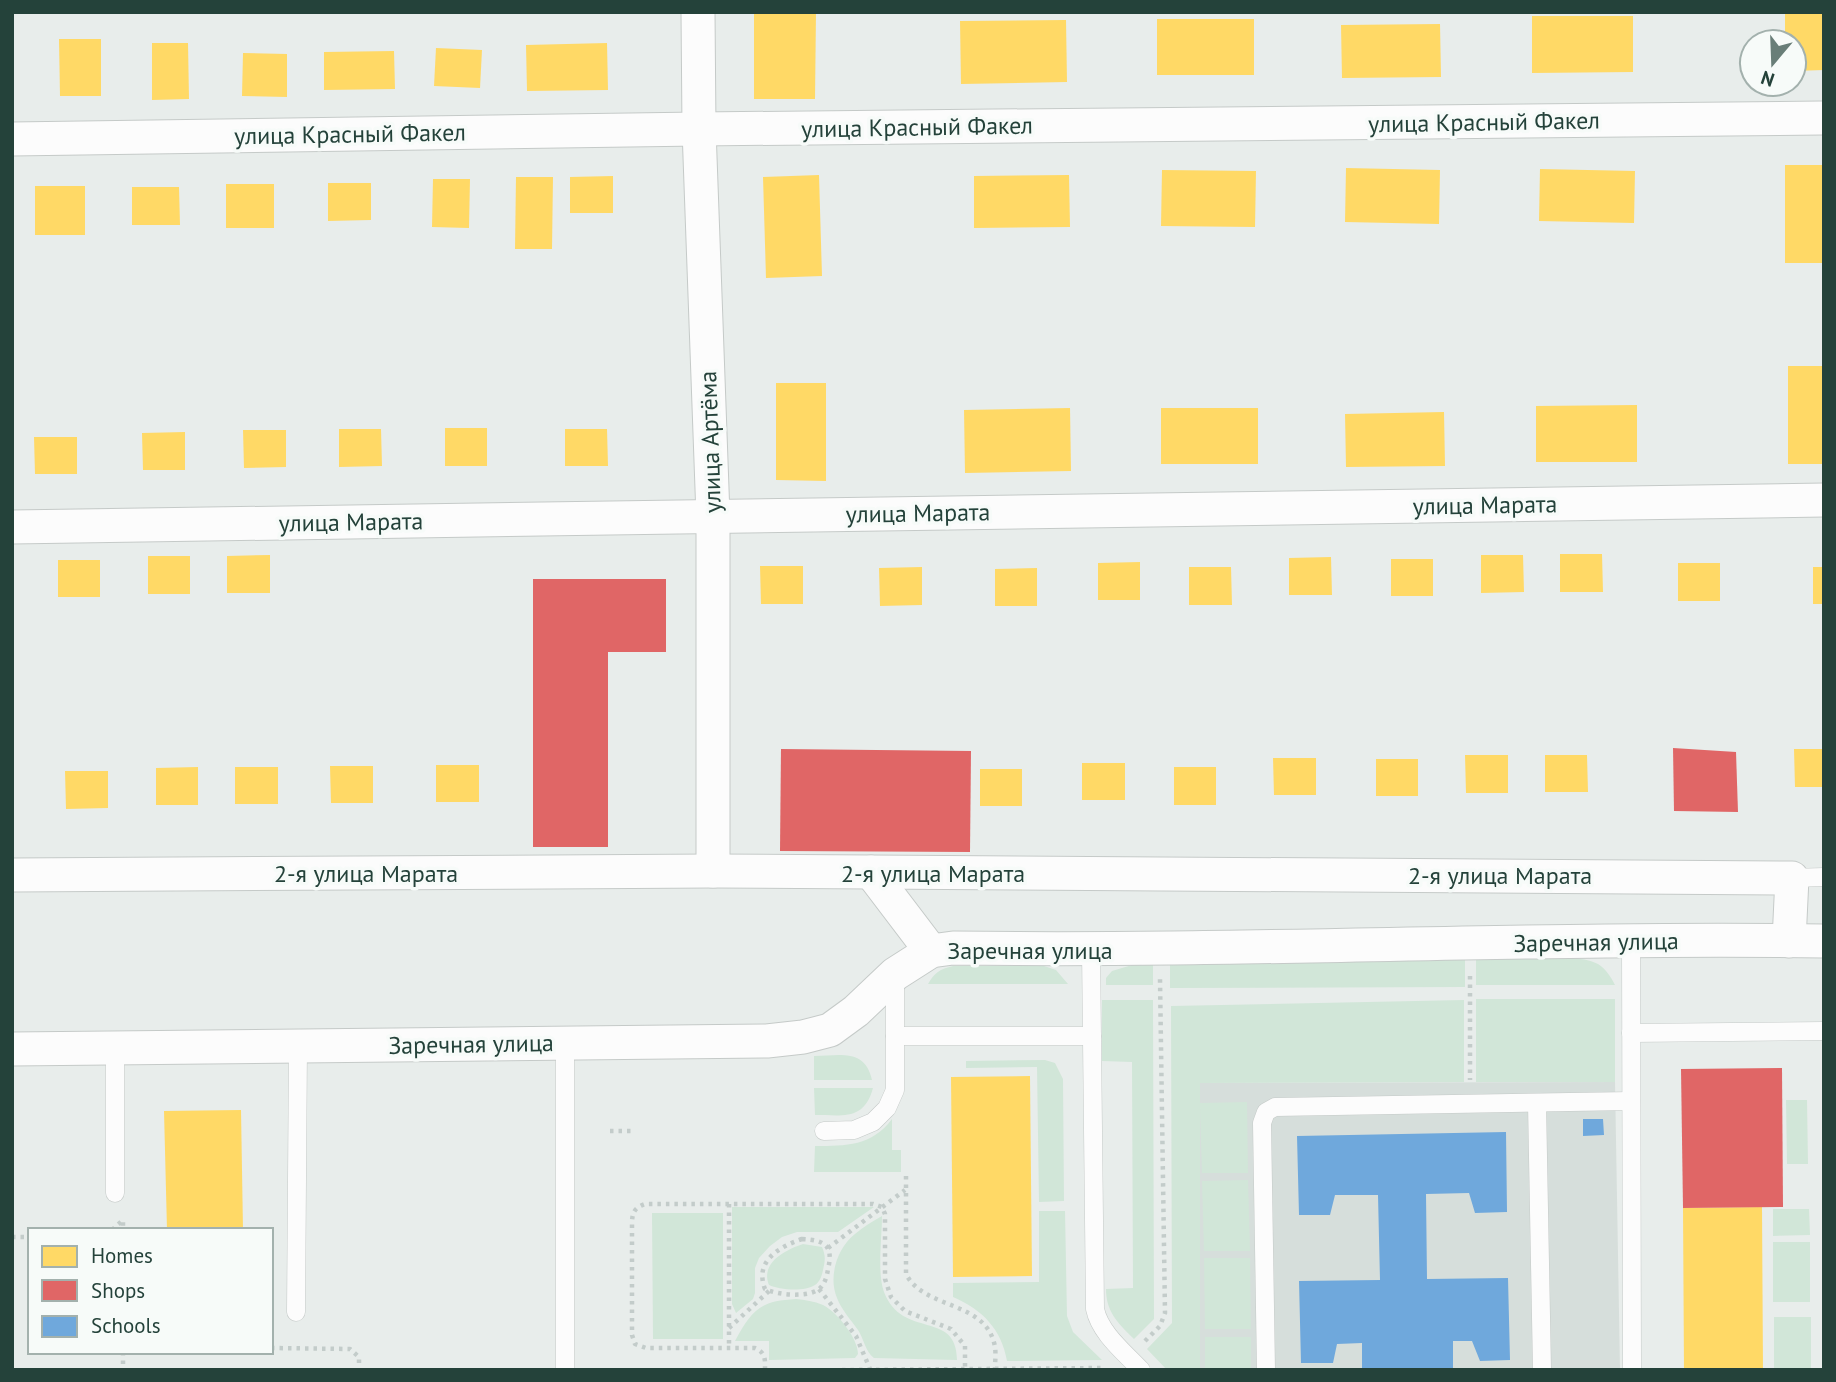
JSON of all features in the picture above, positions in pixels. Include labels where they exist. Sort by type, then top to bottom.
[{"type":"street","name":"улица Артёма","points":[[698,12],[699,129],[713,516],[713,871]]},
{"type":"street","name":"улица Красный Факел","points":[[12,139],[1822,118]]},
{"type":"street","name":"улица Марата","points":[[12,527],[1824,500]]},
{"type":"street","name":"2-я улица Марата","points":[[12,875],[713,871],[1808,878],[1790,941]]},
{"type":"street","points":[[871,872],[931,951]]},
{"type":"street","name":"Заречная улица","points":[[12,1049],[767,1041],[803,1037],[830,1030],[856,1011],[895,974],[931,951],[953,948],[1091,950],[1631,941],[1824,941]]},
{"type":"lane","points":[[1631,941],[1632,1370]]},
{"type":"lane","points":[[1091,950],[1095,1309],[1097,1320],[1141,1370]]},
{"type":"lane","points":[[824,1131],[854,1130],[873,1122],[887,1108],[895,1090],[895,974]]},
{"type":"lane","points":[[1631,1033],[1824,1031]]},
{"type":"lane","points":[[895,1036],[1092,1036]]},
{"type":"lane","points":[[565,1043],[565,1370]]},
{"type":"lane","points":[[296,1312],[298,1046]]},
{"type":"lane","points":[[115,1048],[115,1193]]},
{"type":"lane","points":[[1266,1370],[1262,1123],[1265,1112],[1275,1107],[1631,1101]]},
{"type":"lane","points":[[1537,1103],[1542,1370]]},
{"type":"path","points":[[1470,944],[1470,1083]]},
{"type":"path","points":[[1142,1344],[1160,1326],[1165,1313],[1160,949]]},
{"type":"path","points":[[610,1131],[633,1131]]},
{"type":"path","points":[[906,1176],[906,1274],[912,1286],[974,1316],[988,1330],[995,1346],[995,1369]]},
{"type":"path","points":[[828,1248],[906,1190]]},
{"type":"path","points":[[765,1370],[765,1356],[755,1348],[646,1348],[635,1344],[632,1335],[632,1215],[637,1207],[645,1204],[873,1204],[882,1208],[885,1214],[885,1279],[891,1297],[905,1311],[951,1329],[965,1346],[965,1369]]},
{"type":"path","points":[[729,1204],[729,1348]]},
{"type":"path","points":[[113,1228],[123,1220],[123,1228]]},
{"type":"path","points":[[802,1239],[816,1240],[828,1248],[830,1261],[826,1280],[818,1289],[807,1293],[775,1293],[765,1289],[761,1278],[763,1268],[773,1254],[786,1244],[802,1239]]},
{"type":"path","points":[[818,1289],[856,1336],[870,1369]]},
{"type":"path","points":[[729,1328],[769,1291]]},
{"type":"path","points":[[273,1348],[350,1349],[359,1357],[359,1370]]},
{"type":"path","points":[[842,1370],[1104,1368]]},
{"type":"shaded area","points":[[1615,1082],[1620,1370],[1200,1370],[1200,1083]]},
{"type":"green space","points":[[1557,957],[1588,960],[1603,968],[1615,985],[1476,985],[1476,958]]},
{"type":"green space","points":[[1465,958],[1465,987],[1170,988],[1170,963]]},
{"type":"green space","points":[[1132,965],[1153,965],[1153,985],[1106,985],[1106,978],[1112,971]]},
{"type":"green space","points":[[953,966],[1044,966],[1056,970],[1068,984],[928,984],[938,972]]},
{"type":"green space","points":[[1476,999],[1615,999],[1615,1082],[1476,1082]]},
{"type":"green space","points":[[1102,1000],[1153,1000],[1154,1319],[1134,1339],[1111,1311],[1106,1289],[1133,1288],[1132,1062],[1102,1061]]},
{"type":"green space","points":[[1464,1000],[1464,1082],[1200,1083],[1200,1103],[1247,1102],[1248,1173],[1202,1173],[1200,1107],[1200,1370],[1167,1370],[1147,1349],[1172,1323],[1171,1006]]},
{"type":"green space","points":[[842,1055],[857,1058],[869,1070],[872,1080],[814,1080],[814,1056]]},
{"type":"green space","points":[[1045,1060],[1055,1063],[1063,1079],[1064,1201],[1039,1202],[1037,1067],[966,1068],[966,1061]]},
{"type":"green space","points":[[814,1088],[873,1088],[869,1099],[858,1111],[843,1115],[815,1115]]},
{"type":"green space","points":[[1786,1100],[1807,1100],[1808,1164],[1787,1164]]},
{"type":"green space","points":[[892,1119],[892,1150],[901,1150],[901,1172],[814,1172],[815,1146],[858,1143],[876,1135]]},
{"type":"green space","points":[[1248,1180],[1250,1251],[1204,1251],[1202,1181]]},
{"type":"green space","points":[[732,1207],[874,1207],[838,1232],[797,1232],[782,1237],[770,1246],[759,1258],[755,1268],[753,1299],[736,1313],[732,1304]]},
{"type":"green space","points":[[1773,1209],[1809,1209],[1810,1235],[1773,1236]]},
{"type":"green space","points":[[1039,1211],[1065,1211],[1067,1316],[1073,1332],[1102,1360],[1007,1361],[1000,1339],[989,1322],[973,1308],[953,1297],[953,1283],[1039,1282]]},
{"type":"green space","points":[[652,1213],[723,1213],[723,1339],[653,1339]]},
{"type":"green space","points":[[882,1216],[880,1265],[884,1292],[892,1307],[903,1316],[948,1335],[955,1344],[957,1360],[874,1358],[839,1302],[833,1281],[836,1263],[843,1247],[855,1234]]},
{"type":"green space","points":[[1773,1242],[1810,1242],[1810,1302],[1773,1302]]},
{"type":"green space","points":[[803,1244],[822,1247],[825,1261],[818,1282],[811,1287],[799,1289],[769,1285],[767,1277],[771,1264],[782,1254]]},
{"type":"green space","points":[[1204,1258],[1250,1258],[1251,1329],[1205,1329]]},
{"type":"green space","points":[[796,1299],[820,1304],[834,1313],[846,1326],[854,1341],[858,1354],[855,1358],[769,1360],[769,1341],[735,1341],[746,1322],[758,1309],[773,1302]]},
{"type":"green space","points":[[1774,1317],[1811,1317],[1811,1370],[1774,1370]]},
{"type":"green space","points":[[1205,1337],[1251,1337],[1251,1370],[1205,1370]]},
{"type":"building: Homes","points":[[754,12],[816,12],[815,99],[754,99]]},
{"type":"building: Homes","points":[[1785,12],[1824,12],[1824,70],[1808,71],[1808,28],[1785,28]]},
{"type":"building: Homes","points":[[1532,16],[1633,16],[1633,72],[1532,73]]},
{"type":"building: Homes","points":[[1157,19],[1254,19],[1254,75],[1157,75]]},
{"type":"building: Homes","points":[[1066,20],[1067,82],[961,84],[960,21]]},
{"type":"building: Homes","points":[[1440,24],[1441,77],[1342,78],[1341,25]]},
{"type":"building: Homes","points":[[59,39],[101,39],[101,96],[60,96]]},
{"type":"building: Homes","points":[[152,43],[188,43],[189,99],[152,100]]},
{"type":"building: Homes","points":[[607,43],[608,90],[527,91],[526,45]]},
{"type":"building: Homes","points":[[436,48],[482,50],[480,88],[434,86]]},
{"type":"building: Homes","points":[[394,51],[395,89],[324,90],[324,52]]},
{"type":"building: Homes","points":[[243,53],[287,54],[287,97],[242,96]]},
{"type":"building: Homes","points":[[1785,165],[1824,165],[1824,263],[1785,263]]},
{"type":"building: Homes","points":[[1346,168],[1440,170],[1439,224],[1345,222]]},
{"type":"building: Homes","points":[[1540,169],[1635,171],[1634,223],[1539,221]]},
{"type":"building: Homes","points":[[1162,170],[1256,171],[1255,227],[1161,226]]},
{"type":"building: Homes","points":[[819,175],[822,276],[766,278],[763,177]]},
{"type":"building: Homes","points":[[1069,175],[1070,227],[974,228],[974,176]]},
{"type":"building: Homes","points":[[613,176],[613,213],[570,213],[570,177]]},
{"type":"building: Homes","points":[[516,177],[553,177],[552,249],[515,249]]},
{"type":"building: Homes","points":[[433,179],[470,179],[469,228],[432,227]]},
{"type":"building: Homes","points":[[328,183],[371,183],[371,220],[328,221]]},
{"type":"building: Homes","points":[[226,184],[274,184],[274,228],[226,228]]},
{"type":"building: Homes","points":[[35,186],[85,186],[85,235],[35,235]]},
{"type":"building: Homes","points":[[132,187],[179,187],[180,225],[132,225]]},
{"type":"building: Homes","points":[[1788,366],[1824,366],[1824,464],[1788,464]]},
{"type":"building: Homes","points":[[776,383],[826,383],[826,481],[776,480]]},
{"type":"building: Homes","points":[[1637,405],[1637,462],[1536,462],[1536,406]]},
{"type":"building: Homes","points":[[1070,408],[1071,471],[965,473],[964,410]]},
{"type":"building: Homes","points":[[1161,408],[1258,408],[1258,464],[1161,464]]},
{"type":"building: Homes","points":[[1444,412],[1445,466],[1346,467],[1345,414]]},
{"type":"building: Homes","points":[[445,428],[487,428],[487,466],[445,466]]},
{"type":"building: Homes","points":[[339,429],[381,429],[382,466],[339,467]]},
{"type":"building: Homes","points":[[565,429],[607,429],[608,466],[565,466]]},
{"type":"building: Homes","points":[[243,430],[286,430],[286,467],[244,468]]},
{"type":"building: Homes","points":[[185,432],[185,470],[143,470],[142,433]]},
{"type":"building: Homes","points":[[34,437],[77,437],[77,474],[35,474]]},
{"type":"building: Homes","points":[[1560,554],[1602,554],[1603,592],[1560,592]]},
{"type":"building: Homes","points":[[270,555],[270,593],[227,593],[227,556]]},
{"type":"building: Homes","points":[[1481,555],[1523,555],[1524,592],[1481,593]]},
{"type":"building: Homes","points":[[148,556],[190,556],[190,594],[148,594]]},
{"type":"building: Homes","points":[[1331,557],[1332,595],[1289,595],[1289,558]]},
{"type":"building: Homes","points":[[1391,559],[1433,559],[1433,596],[1391,596]]},
{"type":"building: Homes","points":[[58,560],[100,560],[100,597],[58,597]]},
{"type":"building: Homes","points":[[1140,562],[1140,600],[1098,600],[1098,563]]},
{"type":"building: Homes","points":[[1678,563],[1720,563],[1720,601],[1678,601]]},
{"type":"building: Homes","points":[[760,566],[803,566],[803,604],[761,604]]},
{"type":"building: Homes","points":[[922,567],[922,605],[880,606],[879,568]]},
{"type":"building: Homes","points":[[1189,567],[1231,567],[1232,605],[1189,605]]},
{"type":"building: Homes","points":[[1813,567],[1824,567],[1824,604],[1813,604]]},
{"type":"building: Homes","points":[[1037,568],[1037,606],[995,606],[995,569]]},
{"type":"building: Homes","points":[[1794,749],[1824,749],[1824,787],[1795,787]]},
{"type":"building: Homes","points":[[1465,755],[1508,755],[1508,793],[1466,793]]},
{"type":"building: Homes","points":[[1545,755],[1587,755],[1588,792],[1545,792]]},
{"type":"building: Homes","points":[[1273,758],[1316,758],[1316,795],[1274,795]]},
{"type":"building: Homes","points":[[1376,759],[1418,759],[1418,796],[1376,796]]},
{"type":"building: Homes","points":[[1082,763],[1125,763],[1125,800],[1082,800]]},
{"type":"building: Homes","points":[[436,765],[479,765],[479,802],[436,802]]},
{"type":"building: Homes","points":[[330,766],[373,766],[373,803],[331,803]]},
{"type":"building: Homes","points":[[198,767],[198,805],[156,805],[156,768]]},
{"type":"building: Homes","points":[[235,767],[278,767],[278,804],[235,804]]},
{"type":"building: Homes","points":[[1174,767],[1216,767],[1216,805],[1174,805]]},
{"type":"building: Homes","points":[[980,769],[1022,769],[1022,806],[980,806]]},
{"type":"building: Homes","points":[[65,771],[108,771],[108,808],[66,809]]},
{"type":"building: Homes","points":[[1030,1076],[1032,1276],[953,1277],[951,1077]]},
{"type":"building: Homes","points":[[241,1110],[243,1228],[167,1228],[164,1111]]},
{"type":"building: Homes","points":[[1762,1207],[1763,1370],[1684,1370],[1683,1208]]},
{"type":"building: Shops","points":[[533,579],[666,579],[666,652],[608,652],[608,847],[533,847]]},
{"type":"building: Shops","points":[[1673,748],[1736,752],[1738,812],[1674,811]]},
{"type":"building: Shops","points":[[781,749],[971,751],[970,852],[780,851]]},
{"type":"building: Shops","points":[[1782,1068],[1783,1207],[1683,1208],[1681,1069]]},
{"type":"building: Schools","points":[[1583,1119],[1603,1119],[1604,1135],[1583,1136]]},
{"type":"building: Schools","points":[[1506,1132],[1507,1212],[1475,1213],[1469,1193],[1426,1194],[1427,1279],[1508,1278],[1510,1360],[1480,1361],[1472,1341],[1453,1341],[1453,1370],[1362,1370],[1362,1343],[1337,1344],[1333,1363],[1301,1363],[1299,1281],[1380,1280],[1378,1195],[1335,1195],[1330,1215],[1299,1215],[1297,1136]]}]
